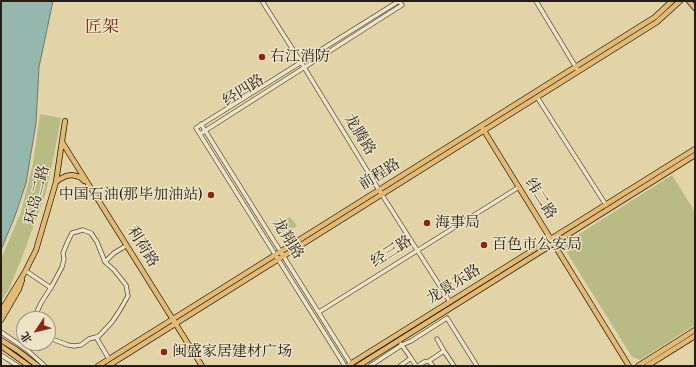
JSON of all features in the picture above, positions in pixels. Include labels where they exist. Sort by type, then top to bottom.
[{"type":"main road","name":"前程路","points":[[173,322],[278,260],[481,126],[654,17],[672,1]]},
{"type":"main road","name":"前程路","points":[[98,366],[111,364],[275,255],[484,131],[657,22],[680,1]]},
{"type":"main road","points":[[690,1],[695,8]]},
{"type":"main road","name":"环岛二路","points":[[1,311],[36,250],[56,182],[65,120]]},
{"type":"main road","name":"纬二路","points":[[481,126],[629,366]]},
{"type":"main road","name":"利荷路","points":[[62,142],[173,322],[198,366]]},
{"type":"main road","name":"龙景东路","points":[[358,366],[400,343],[606,205],[695,149]]},
{"type":"main road","name":"龙景东路","points":[[349,365],[450,302],[695,156]]},
{"type":"main road","name":"利荷路","points":[[56,182],[66,176],[72,175],[80,177],[83,180],[124,247],[202,366]]},
{"type":"main road","name":"环岛二路","points":[[1,320],[19,289],[25,271]]},
{"type":"main road","points":[[638,366],[695,330]]},
{"type":"main road","points":[[647,366],[695,336]]},
{"type":"main road","points":[[1,340],[29,366]]},
{"type":"main road","points":[[1,346],[38,366]]},
{"type":"street","name":"龙腾路","points":[[262,1],[450,302]]},
{"type":"street","points":[[536,1],[578,71]]},
{"type":"street","name":"经四路","points":[[196,128],[396,2],[400,7],[200,134]]},
{"type":"street","points":[[538,97],[606,205]]},
{"type":"street","name":"龙翔路","points":[[201,124],[319,312],[349,365]]},
{"type":"street","name":"龙翔路","points":[[196,128],[278,260],[349,365]]},
{"type":"street","name":"经三路","points":[[319,312],[519,188]]},
{"type":"street","points":[[37,311],[62,267],[64,259],[63,253],[72,233],[83,230],[91,233],[97,242],[105,262],[114,270],[126,286],[128,296],[112,322],[96,337],[89,339],[81,345],[71,346],[56,341]]},
{"type":"street","points":[[105,262],[114,253],[124,247]]},
{"type":"street","points":[[25,271],[51,288]]},
{"type":"street","points":[[370,366],[400,343],[411,341],[447,318],[477,366]]},
{"type":"street","points":[[1,332],[26,349],[45,366]]},
{"type":"street","points":[[96,337],[111,364]]},
{"type":"street","points":[[438,339],[454,366]]},
{"type":"street","points":[[400,343],[417,366],[444,351]]},
{"type":"street","points":[[1,355],[18,366]]},
{"type":"street","points":[[400,366],[411,358]]},
{"type":"street","points":[[429,360],[433,366]]},
{"type":"green space","points":[[40,114],[61,118],[54,155],[46,192],[21,260],[9,289],[1,301],[1,259],[21,212],[33,163]]},
{"type":"green space","points":[[672,175],[695,212],[695,325],[640,360],[632,357],[564,248],[565,243]]},
{"type":"green space","points":[[290,217],[297,226],[282,236],[276,226]]},
{"type":"water","points":[[1,1],[53,1],[39,67],[36,123],[26,183],[15,216],[1,250]]},
{"type":"place","name":"右江消防","points":[[262,57]]},
{"type":"place","name":"中国石油(那毕加油站)","points":[[211,195]]},
{"type":"place","name":"海事局","points":[[427,223]]},
{"type":"place","name":"百色市公安局","points":[[484,245]]},
{"type":"place","name":"闽盛家居建材广场","points":[[164,352]]},
{"type":"district","name":"匠架","points":[[102,28]]}]
